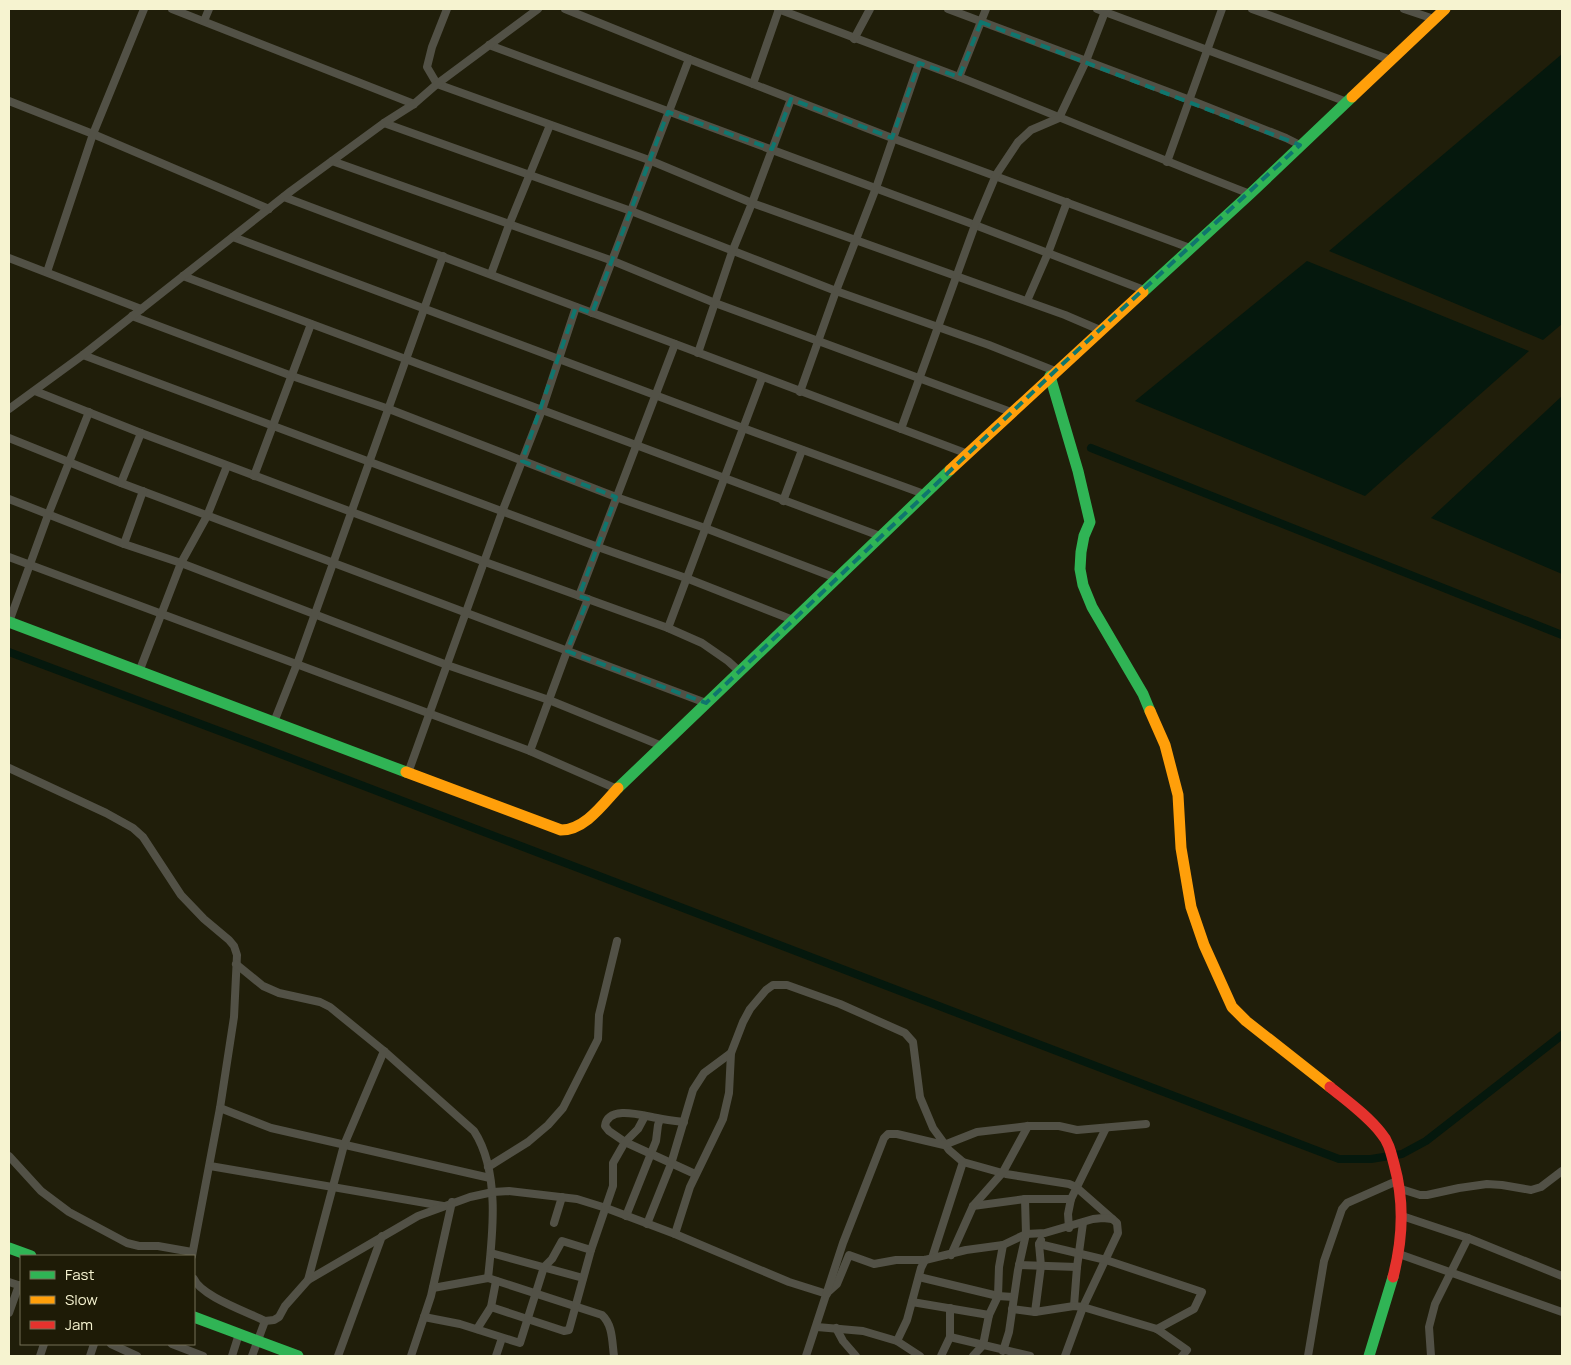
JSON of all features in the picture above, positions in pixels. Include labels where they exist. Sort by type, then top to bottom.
[{"type":"street","points":[[47,272],[93,134],[144,9]]},
{"type":"street","points":[[172,9],[414,104]]},
{"type":"street","points":[[204,21],[209,9]]},
{"type":"street","points":[[447,9],[432,46],[427,67],[437,84],[649,160],[752,203],[1027,301],[1100,330]]},
{"type":"street","points":[[10,407],[83,355],[284,197],[384,123],[414,104],[437,84],[538,9]]},
{"type":"street","points":[[566,9],[688,59],[892,138],[1190,248]]},
{"type":"street","points":[[753,84],[779,9],[854,39],[959,77],[1250,194]]},
{"type":"street","points":[[854,39],[870,9]]},
{"type":"street","points":[[948,9],[1190,100],[1300,145]]},
{"type":"street","points":[[959,77],[986,9]]},
{"type":"street","points":[[1167,162],[1222,9]]},
{"type":"street","points":[[1252,9],[1391,60]]},
{"type":"street","points":[[1404,9],[1434,19]]},
{"type":"street","points":[[89,412],[48,515],[9,622],[556,829],[568,831],[575,829],[1011,412],[1250,194],[1445,9]]},
{"type":"street","points":[[901,429],[936,327],[996,175],[1018,142],[1031,130],[1059,118],[1086,61],[1103,10],[1347,102]]},
{"type":"street","points":[[489,45],[772,149],[1144,290]]},
{"type":"street","points":[[592,314],[688,59]]},
{"type":"street","points":[[800,392],[836,291],[876,188],[919,62]]},
{"type":"street","points":[[698,353],[732,252],[791,99]]},
{"type":"street","points":[[9,101],[93,134],[269,209]]},
{"type":"street","points":[[384,123],[632,211],[732,252],[936,327],[1052,374]]},
{"type":"street","points":[[491,274],[550,125]]},
{"type":"street","points":[[332,161],[612,261],[714,303],[1011,412]]},
{"type":"street","points":[[284,197],[968,454]]},
{"type":"street","points":[[1027,301],[1067,202]]},
{"type":"street","points":[[233,237],[924,494]]},
{"type":"street","points":[[274,722],[297,664],[332,562],[444,256]]},
{"type":"street","points":[[9,258],[141,309]]},
{"type":"street","points":[[183,276],[880,536]]},
{"type":"street","points":[[408,773],[502,512],[542,410],[576,307]]},
{"type":"street","points":[[132,316],[292,376],[389,409],[616,497],[705,528],[836,578]]},
{"type":"street","points":[[254,476],[312,324]]},
{"type":"street","points":[[579,596],[675,344]]},
{"type":"street","points":[[83,355],[272,427],[370,461],[502,512],[686,578],[793,620]]},
{"type":"street","points":[[1052,374],[1090,522],[1080,552],[1080,569],[1083,585],[1092,607],[1143,694],[1165,745],[1178,795],[1184,878],[1191,907],[1218,978],[1232,1007],[1246,1021],[1362,1113],[1376,1126],[1390,1148],[1400,1184],[1402,1237],[1390,1293],[1369,1356]]},
{"type":"street","points":[[668,628],[762,378]]},
{"type":"street","points":[[35,391],[227,466],[668,628],[702,643],[739,671]]},
{"type":"street","points":[[121,483],[141,433]]},
{"type":"street","points":[[9,438],[207,516],[706,703]]},
{"type":"street","points":[[783,501],[802,450]]},
{"type":"street","points":[[139,672],[181,563],[207,516],[227,466]]},
{"type":"street","points":[[124,544],[142,491]]},
{"type":"street","points":[[9,500],[124,544],[181,563],[447,665],[550,700],[662,746]]},
{"type":"street","points":[[9,557],[429,712],[530,751],[617,789]]},
{"type":"street","points":[[530,751],[588,599]]},
{"type":"street","points":[[9,768],[106,813],[133,828],[143,837],[181,895],[204,919],[229,940],[234,946],[237,955],[234,1017],[210,1166],[192,1254],[158,1246],[139,1246],[127,1243],[69,1212],[41,1191],[9,1156]]},
{"type":"street","points":[[488,1167],[534,1137],[563,1108],[598,1039],[599,1016],[617,941]]},
{"type":"street","points":[[236,964],[263,986],[278,993],[320,1002],[330,1007],[384,1051],[474,1131],[481,1142],[492,1192],[491,1307],[477,1329]]},
{"type":"street","points":[[675,1234],[695,1174],[725,1112],[729,1093],[731,1053],[743,1022],[766,990],[773,985],[787,985],[840,1004],[910,1037],[913,1042],[920,1097],[944,1145],[963,1162],[1076,1187],[1118,1223],[1118,1232],[1083,1307],[1065,1356]]},
{"type":"street","points":[[308,1280],[344,1145],[384,1051]]},
{"type":"street","points":[[647,1224],[671,1164],[688,1103],[704,1073],[731,1053]]},
{"type":"street","points":[[220,1108],[271,1128],[490,1178]]},
{"type":"street","points":[[684,1122],[621,1113],[611,1116],[606,1122],[606,1128],[625,1142],[695,1174]]},
{"type":"street","points":[[491,1307],[528,1320],[569,1330],[591,1250],[614,1182],[613,1163],[625,1142],[638,1129],[645,1116]]},
{"type":"street","points":[[626,1216],[656,1141],[660,1119]]},
{"type":"street","points":[[806,1356],[843,1243],[884,1138],[888,1134],[897,1134],[944,1145],[977,1132],[1028,1126],[1059,1126],[1077,1130],[1146,1124]]},
{"type":"street","points":[[951,1255],[973,1206],[1003,1172],[1028,1126]]},
{"type":"street","points":[[1069,1228],[1068,1214],[1071,1199],[1106,1128]]},
{"type":"street","points":[[897,1341],[907,1320],[919,1277],[929,1259],[963,1162]]},
{"type":"street","points":[[210,1166],[443,1206]]},
{"type":"street","points":[[1308,1356],[1324,1261],[1342,1209],[1347,1203],[1400,1184],[1420,1195],[1488,1184],[1531,1190],[1541,1187],[1562,1171]]},
{"type":"street","points":[[195,1282],[196,1285],[205,1291],[265,1321],[274,1320],[279,1317],[285,1306],[308,1280],[418,1216],[452,1202],[492,1192],[509,1191],[578,1199],[606,1208],[675,1234],[789,1282],[827,1294]]},
{"type":"street","points":[[554,1223],[562,1197]]},
{"type":"street","points":[[973,1206],[1026,1199],[1071,1199]]},
{"type":"street","points":[[1003,1351],[1009,1332],[1013,1297],[1026,1234],[1026,1199]]},
{"type":"street","points":[[411,1356],[433,1288],[452,1202]]},
{"type":"street","points":[[1402,1216],[1468,1238],[1562,1276]]},
{"type":"street","points":[[827,1294],[837,1284],[848,1254],[874,1264],[896,1260],[929,1259],[966,1250],[1003,1245],[1026,1234],[1045,1233],[1103,1218],[1113,1219]]},
{"type":"street","points":[[1074,1306],[1083,1223]]},
{"type":"street","points":[[1035,1312],[1041,1266],[1039,1244],[1045,1233]]},
{"type":"street","points":[[338,1356],[382,1236]]},
{"type":"street","points":[[1431,1356],[1429,1327],[1435,1304],[1468,1238]]},
{"type":"street","points":[[424,1317],[477,1329],[502,1338],[521,1342],[544,1267],[552,1259],[562,1241],[591,1250]]},
{"type":"street","points":[[1039,1244],[1106,1260],[1202,1292],[1194,1309],[1157,1329]]},
{"type":"street","points":[[973,1356],[984,1345],[990,1315],[998,1296],[999,1267],[1003,1245]]},
{"type":"street","points":[[9,1248],[28,1255]]},
{"type":"street","points":[[491,1253],[583,1278]]},
{"type":"street","points":[[1399,1254],[1562,1312]]},
{"type":"street","points":[[1019,1265],[1077,1267]]},
{"type":"street","points":[[919,1277],[998,1296],[1013,1297]]},
{"type":"street","points":[[433,1288],[492,1279],[602,1315],[611,1328],[614,1356]]},
{"type":"street","points":[[9,1282],[20,1286],[9,1313]]},
{"type":"street","points":[[912,1302],[990,1315]]},
{"type":"street","points":[[1012,1309],[1035,1312],[1074,1306],[1083,1307],[1157,1329],[1187,1350],[1182,1356]]},
{"type":"street","points":[[941,1356],[950,1338],[950,1308]]},
{"type":"street","points":[[195,1317],[298,1356]]},
{"type":"street","points":[[252,1356],[265,1321]]},
{"type":"street","points":[[817,1327],[863,1331],[897,1341],[920,1356]]},
{"type":"street","points":[[836,1328],[843,1341],[856,1356]]},
{"type":"street","points":[[232,1356],[238,1334]]},
{"type":"street","points":[[496,1356],[502,1338]]},
{"type":"street","points":[[950,1338],[1030,1356]]},
{"type":"street","points":[[113,1345],[137,1356]]},
{"type":"street","points":[[174,1345],[201,1356]]},
{"type":"highlighted area","points":[[981,22],[1300,145],[1055,371],[706,703],[567,651],[588,599],[579,596],[616,497],[522,461],[576,307],[592,313],[668,112],[772,149],[791,99],[892,138],[919,63],[959,77]]},
{"type":"shaded area","points":[[1562,54],[1562,324],[1543,340],[1329,251]]},
{"type":"shaded area","points":[[1307,261],[1529,351],[1365,496],[1135,401]]},
{"type":"shaded area","points":[[1562,396],[1562,574],[1431,518]]},
{"type":"waterway","points":[[1091,448],[1562,635]]},
{"type":"waterway","points":[[9,652],[1339,1159],[1371,1159],[1402,1154],[1426,1141],[1562,1035]]},
{"type":"traffic: fast","points":[[1143,292],[1352,97]]},
{"type":"traffic: fast","points":[[1050,376],[1078,471],[1090,522],[1084,536],[1081,552],[1080,569],[1083,585],[1092,607],[1143,694],[1150,711]]},
{"type":"traffic: fast","points":[[618,788],[950,470]]},
{"type":"traffic: fast","points":[[9,622],[406,772]]},
{"type":"traffic: fast","points":[[9,1248],[28,1255]]},
{"type":"traffic: fast","points":[[1369,1356],[1393,1277]]},
{"type":"traffic: fast","points":[[195,1317],[298,1356]]},
{"type":"traffic: slow","points":[[1352,97],[1445,9]]},
{"type":"traffic: slow","points":[[950,470],[1143,292]]},
{"type":"traffic: slow","points":[[1150,711],[1165,745],[1178,795],[1181,848],[1191,907],[1204,945],[1232,1007],[1246,1021],[1330,1087]]},
{"type":"traffic: slow","points":[[406,772],[561,830],[570,829],[586,821],[618,788]]},
{"type":"traffic: jam","points":[[1330,1087],[1370,1120],[1384,1136],[1389,1148],[1398,1178],[1401,1207],[1401,1235],[1393,1277]]}]
